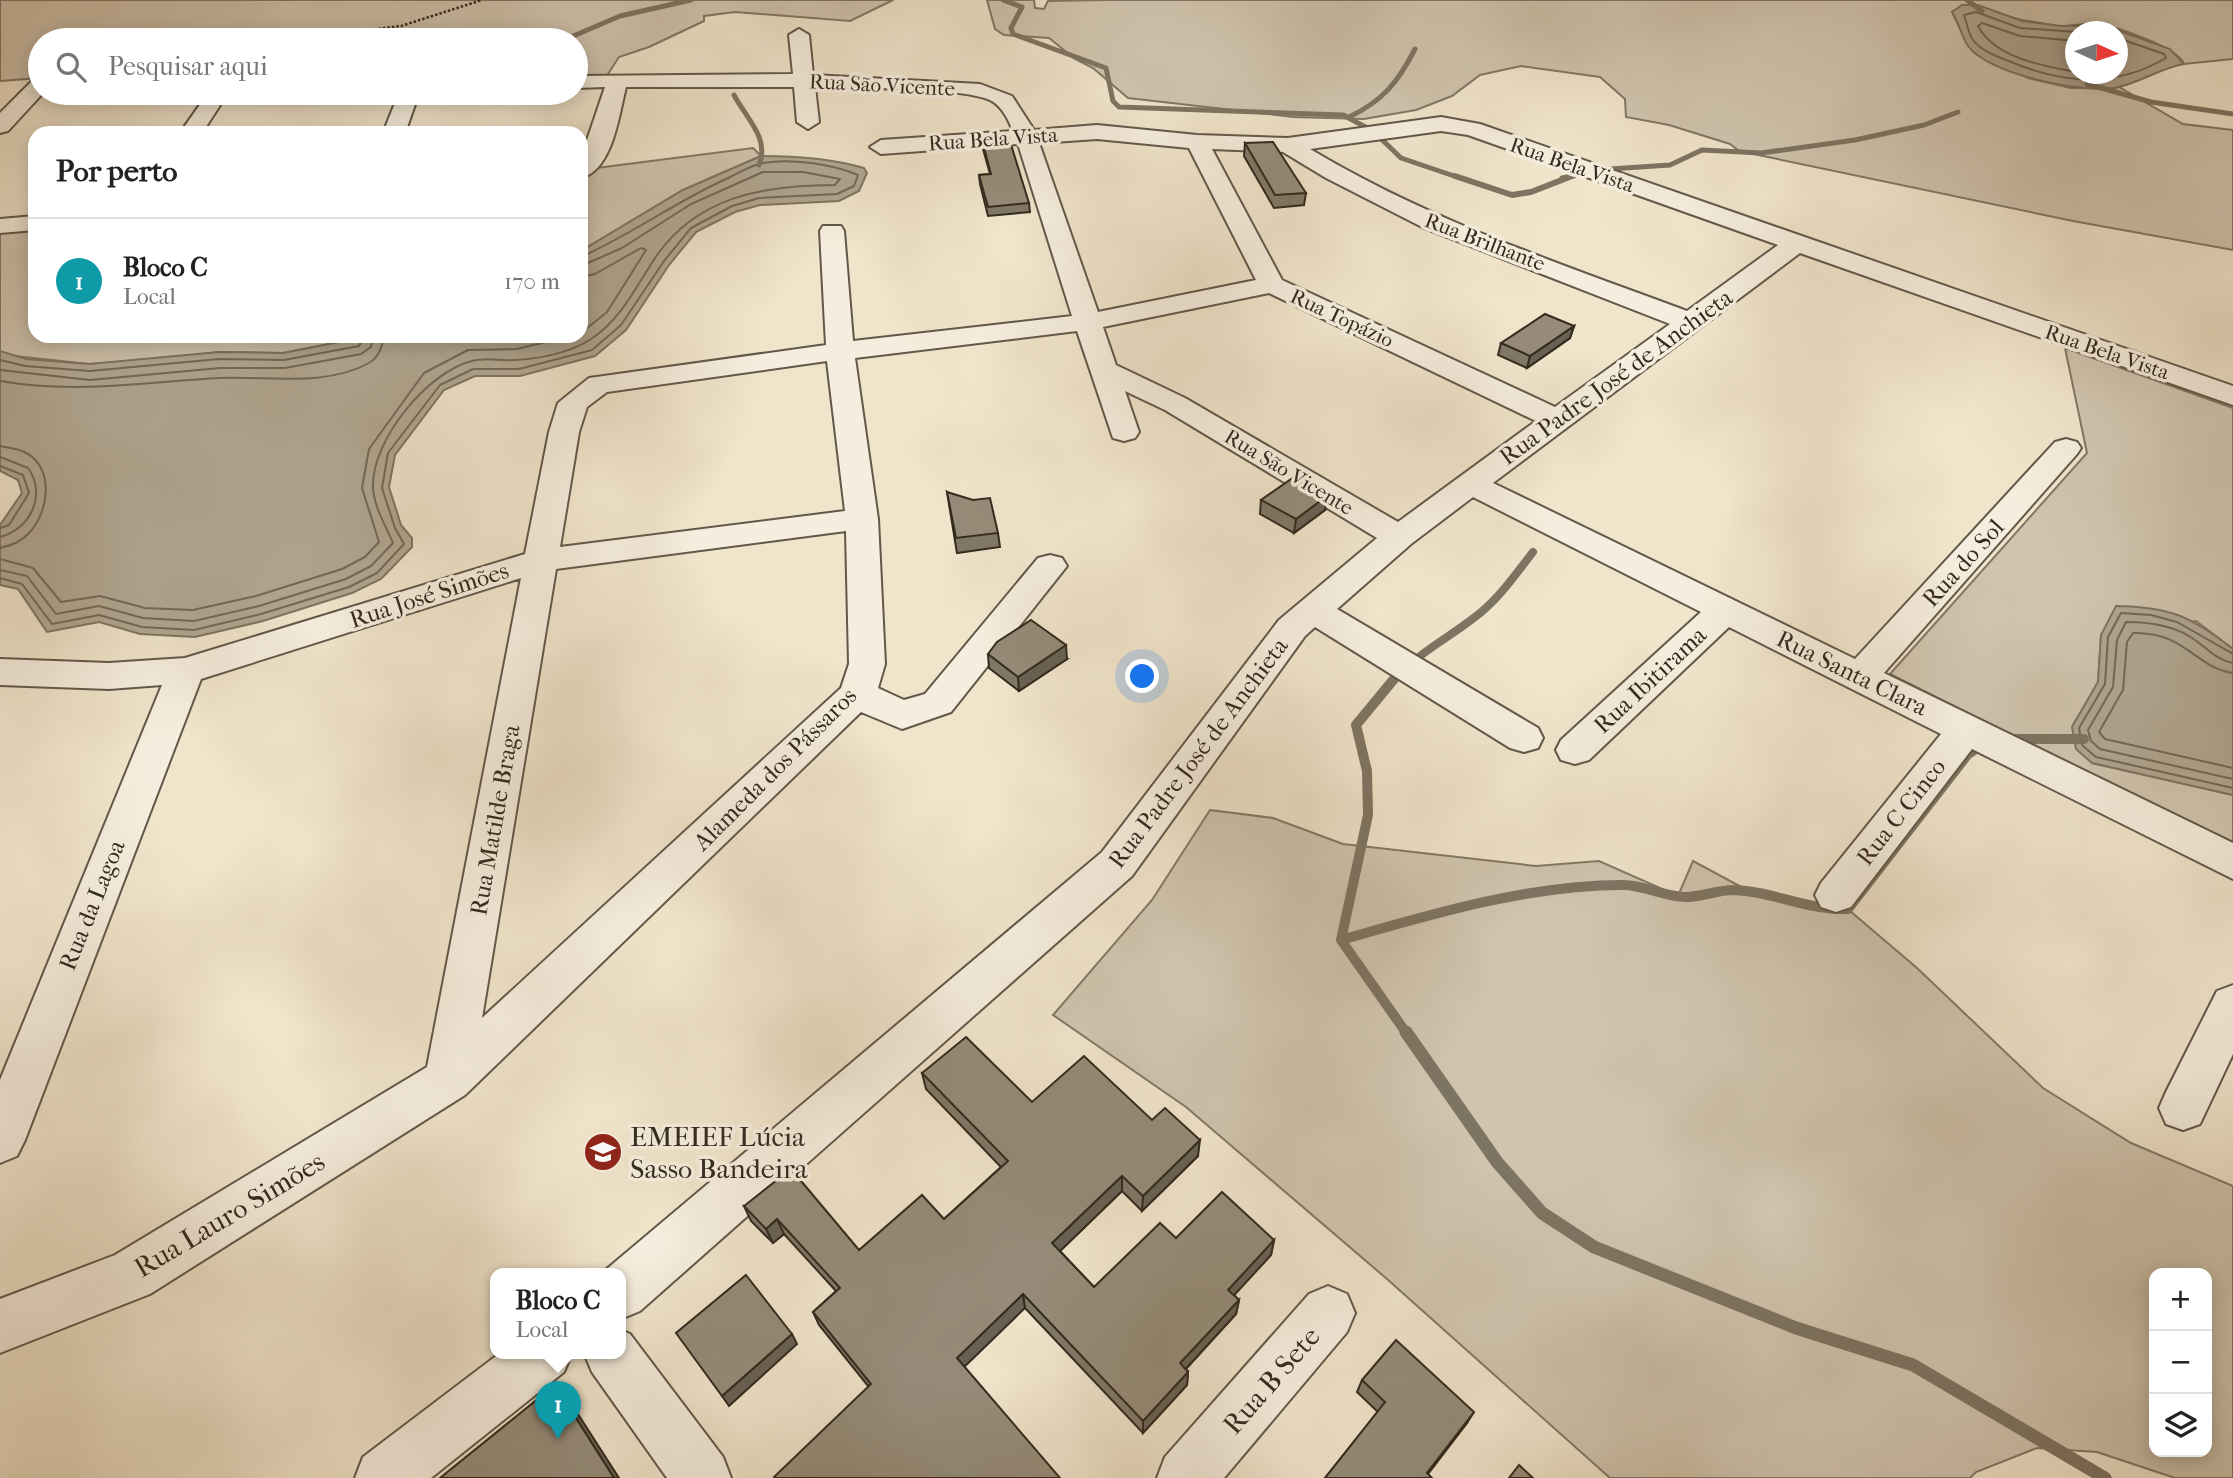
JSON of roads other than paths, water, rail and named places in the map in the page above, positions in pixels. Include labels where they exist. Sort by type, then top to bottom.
[{"type":"street","points":[[799,35],[808,122]]},
{"type":"street","name":"Rua São Vicente","points":[[617,81],[803,80],[986,92],[1000,97],[1016,113],[1026,136],[1124,432]]},
{"type":"street","points":[[588,82],[617,81],[602,132],[588,166]]},
{"type":"street","points":[[13,82],[28,82]]},
{"type":"street","points":[[0,125],[28,95]]},
{"type":"street","points":[[196,126],[210,105]]},
{"type":"street","points":[[397,126],[404,105]]},
{"type":"street","name":"Rua Bela Vista","points":[[881,147],[1097,132],[1197,142],[1288,145],[1441,124],[1472,129],[2233,396]]},
{"type":"street","name":"Rua Topázio","points":[[1197,142],[1272,285],[1558,420]]},
{"type":"street","name":"Rua Brilhante","points":[[1288,145],[1332,175],[1395,207],[1690,322]]},
{"type":"street","points":[[0,226],[28,224]]},
{"type":"street","name":"Alameda dos Pássaros","points":[[448,1080],[857,694],[867,664],[862,519],[840,351],[832,231]]},
{"type":"street","name":"Rua Padre José de Anchieta","points":[[626,1288],[1117,864],[1292,628],[1399,537],[1797,243]]},
{"type":"street","points":[[542,560],[564,432],[573,403],[599,384],[840,351],[1088,322],[1272,285]]},
{"type":"street","name":"Rua São Vicente","points":[[1104,370],[1175,404],[1399,537]]},
{"type":"street","name":"Rua do Sol","points":[[1860,677],[2066,448]]},
{"type":"street","name":"Rua Santa Clara","points":[[1471,484],[2233,862]]},
{"type":"street","name":"Rua José Simões","points":[[0,672],[109,677],[186,671],[542,560],[862,519]]},
{"type":"street","name":"Rua Matilde Braga","points":[[448,1080],[542,560]]},
{"type":"street","points":[[857,694],[902,715],[938,703],[1050,566]]},
{"type":"street","points":[[1313,610],[1524,738]]},
{"type":"street","name":"Rua Ibitirama","points":[[1574,750],[1726,610]]},
{"type":"street","name":"Rua da Lagoa","points":[[0,1140],[186,671]]},
{"type":"street","name":"Rua C Cinco","points":[[1836,895],[1966,729]]},
{"type":"street","points":[[2183,1108],[2233,1005]]},
{"type":"street","name":"Rua Lauro Simões","points":[[0,1326],[131,1275],[448,1080]]},
{"type":"street","name":"Rua B Sete","points":[[1186,1478],[1328,1313]]},
{"type":"street","points":[[384,1478],[537,1359]]},
{"type":"street","points":[[615,1359],[702,1478]]},
{"type":"water","points":[[1962,5],[1978,5],[2022,21],[2065,26],[2065,84],[2128,84],[2128,34],[2170,49],[2184,64],[2132,83],[2114,88],[2059,84],[2014,73],[1979,56],[1968,46],[1952,12]]},
{"type":"water","points":[[761,156],[826,160],[864,168],[867,173],[859,191],[839,201],[760,205],[735,212],[696,232],[669,265],[626,330],[595,356],[520,376],[475,376],[444,390],[395,455],[389,487],[401,525],[412,538],[412,547],[381,579],[352,593],[263,621],[195,637],[140,634],[99,622],[47,632],[18,589],[0,585],[0,525],[22,493],[18,480],[0,471],[0,351],[26,359],[89,364],[219,352],[283,353],[334,343],[588,343],[588,247],[683,190]]},
{"type":"water","points":[[2116,606],[2152,608],[2179,615],[2204,628],[2233,649],[2233,795],[2092,763],[2076,749],[2072,727],[2098,682],[2101,635]]},
{"type":"waterway","points":[[588,30],[620,16],[691,0]]},
{"type":"waterway","points":[[1003,0],[1022,7],[1011,28],[1013,34],[1106,68],[1113,101],[1119,107],[1343,115],[1373,131],[1401,158],[1460,178]]},
{"type":"waterway","points":[[1967,0],[1982,11]]},
{"type":"waterway","points":[[1349,117],[1371,104],[1388,89],[1415,49]]},
{"type":"waterway","points":[[2087,84],[2151,102],[2233,114]]},
{"type":"waterway","points":[[734,95],[759,137],[762,155],[759,165]]},
{"type":"waterway","points":[[1571,176],[1610,169],[1670,165],[1702,150],[1761,153],[1855,140],[1924,125],[1958,112]]},
{"type":"waterway","points":[[1455,176],[1512,195],[1531,192],[1571,176]]},
{"type":"waterway","points":[[1562,178],[1571,176]]},
{"type":"waterway","points":[[1393,681],[1422,655],[1491,603],[1533,552]]},
{"type":"waterway","points":[[1341,940],[1368,815],[1367,771],[1356,725],[1394,679]]},
{"type":"waterway","points":[[2005,739],[2084,739]]},
{"type":"waterway","points":[[1341,940],[1481,903],[1587,886],[1623,885],[1686,897],[1727,890],[1748,891],[1819,907],[1848,909],[1968,754],[1983,744]]},
{"type":"waterway","points":[[1341,940],[1407,1034]]},
{"type":"waterway","points":[[1406,1032],[1497,1162],[1542,1213],[1594,1247],[1796,1328],[1913,1365],[2105,1478]]},
{"type":"place","name":"EMEIEF Lúcia Sasso Bandeira","points":[[603,1152]]},
{"type":"place","name":"Bloco C","points":[[558,1439]]}]
